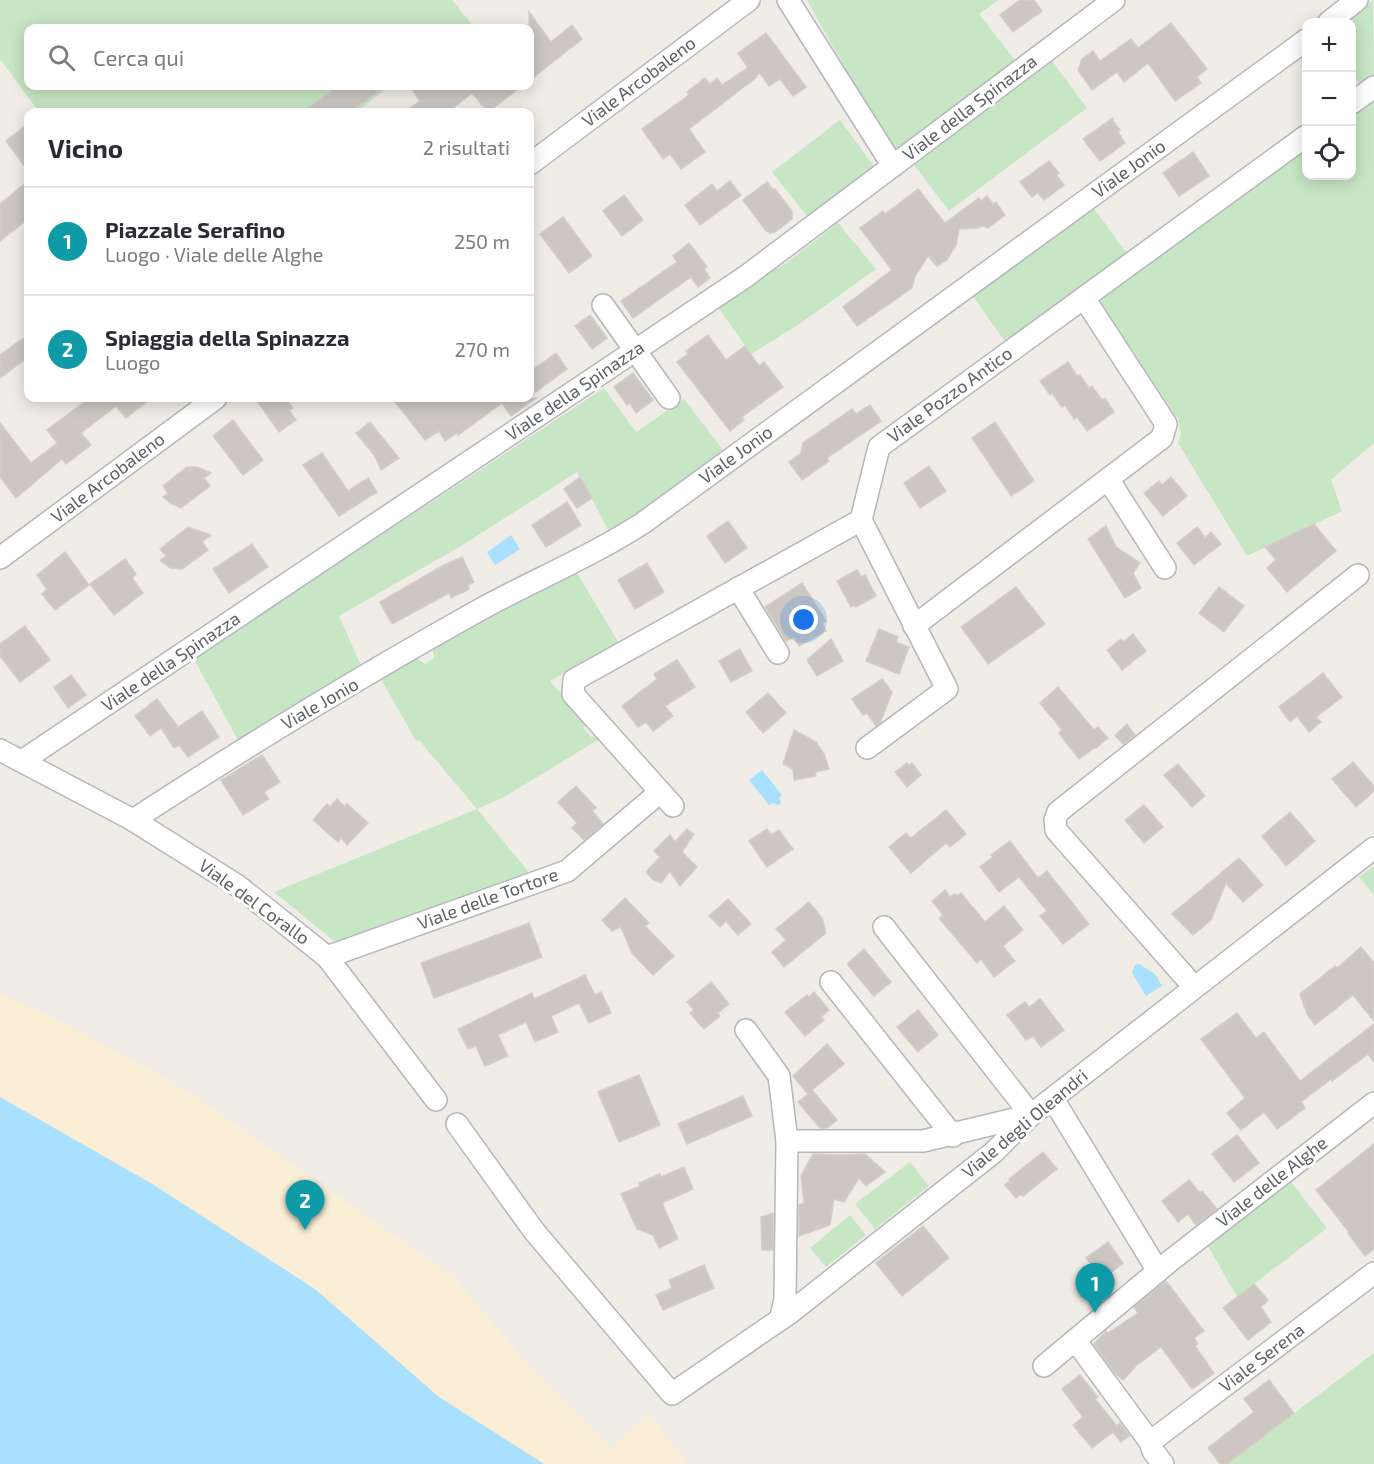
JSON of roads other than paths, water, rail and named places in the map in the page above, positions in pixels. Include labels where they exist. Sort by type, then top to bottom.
[{"type":"street","name":"Viale Arcobaleno","points":[[534,161],[749,0]]},
{"type":"street","points":[[788,0],[893,166]]},
{"type":"street","name":"Viale della Spinazza","points":[[22,761],[745,277],[1114,0]]},
{"type":"street","points":[[1334,18],[1357,0]]},
{"type":"street","name":"Viale Jonio","points":[[133,820],[244,748],[463,619],[615,541],[643,523],[1302,43]]},
{"type":"street","points":[[1356,100],[1374,87]]},
{"type":"street","name":"Viale Pozzo Antico","points":[[861,520],[879,447],[1302,139]]},
{"type":"street","points":[[914,626],[1162,438],[1166,424],[1084,298]]},
{"type":"street","points":[[603,305],[669,398]]},
{"type":"street","name":"Viale Arcobaleno","points":[[0,558],[211,402]]},
{"type":"street","points":[[1108,479],[1165,568]]},
{"type":"street","points":[[778,653],[738,588],[861,520],[947,689],[867,748]]},
{"type":"street","points":[[1194,987],[1056,830],[1055,820],[1058,812],[1358,575]]},
{"type":"street","name":"Viale delle Tortore","points":[[327,957],[567,871],[667,799],[573,694],[574,680],[738,588]]},
{"type":"street","name":"Viale del Corallo","points":[[0,750],[133,820],[238,886],[327,957],[436,1100]]},
{"type":"street","name":"Viale degli Oleandri","points":[[457,1124],[534,1232],[672,1394],[782,1317],[994,1152],[1031,1115],[1374,848]]},
{"type":"street","points":[[787,1141],[923,1142],[1031,1115],[884,927]]},
{"type":"street","points":[[831,982],[953,1136]]},
{"type":"street","points":[[746,1030],[779,1076],[787,1141],[785,1299],[782,1317]]},
{"type":"street","points":[[1053,1099],[1164,1266]]},
{"type":"street","name":"Viale delle Alghe","points":[[1044,1366],[1164,1266],[1374,1103]]},
{"type":"street","name":"Viale Serena","points":[[1150,1442],[1374,1273]]},
{"type":"street","points":[[1075,1340],[1150,1442],[1163,1464]]},
{"type":"water","points":[[511,535],[520,549],[495,565],[487,552]]},
{"type":"water","points":[[762,770],[782,795],[779,798],[781,803],[778,805],[773,803],[769,805],[749,780]]},
{"type":"water","points":[[1139,964],[1155,974],[1162,986],[1146,996],[1132,973],[1135,965]]},
{"type":"water","points":[[0,1097],[154,1185],[315,1289],[439,1397],[544,1464],[0,1464]]},
{"type":"place","name":"Spiaggia della Spinazza","points":[[305,1230]]},
{"type":"place","name":"Piazzale Serafino","points":[[1095,1313]]}]
